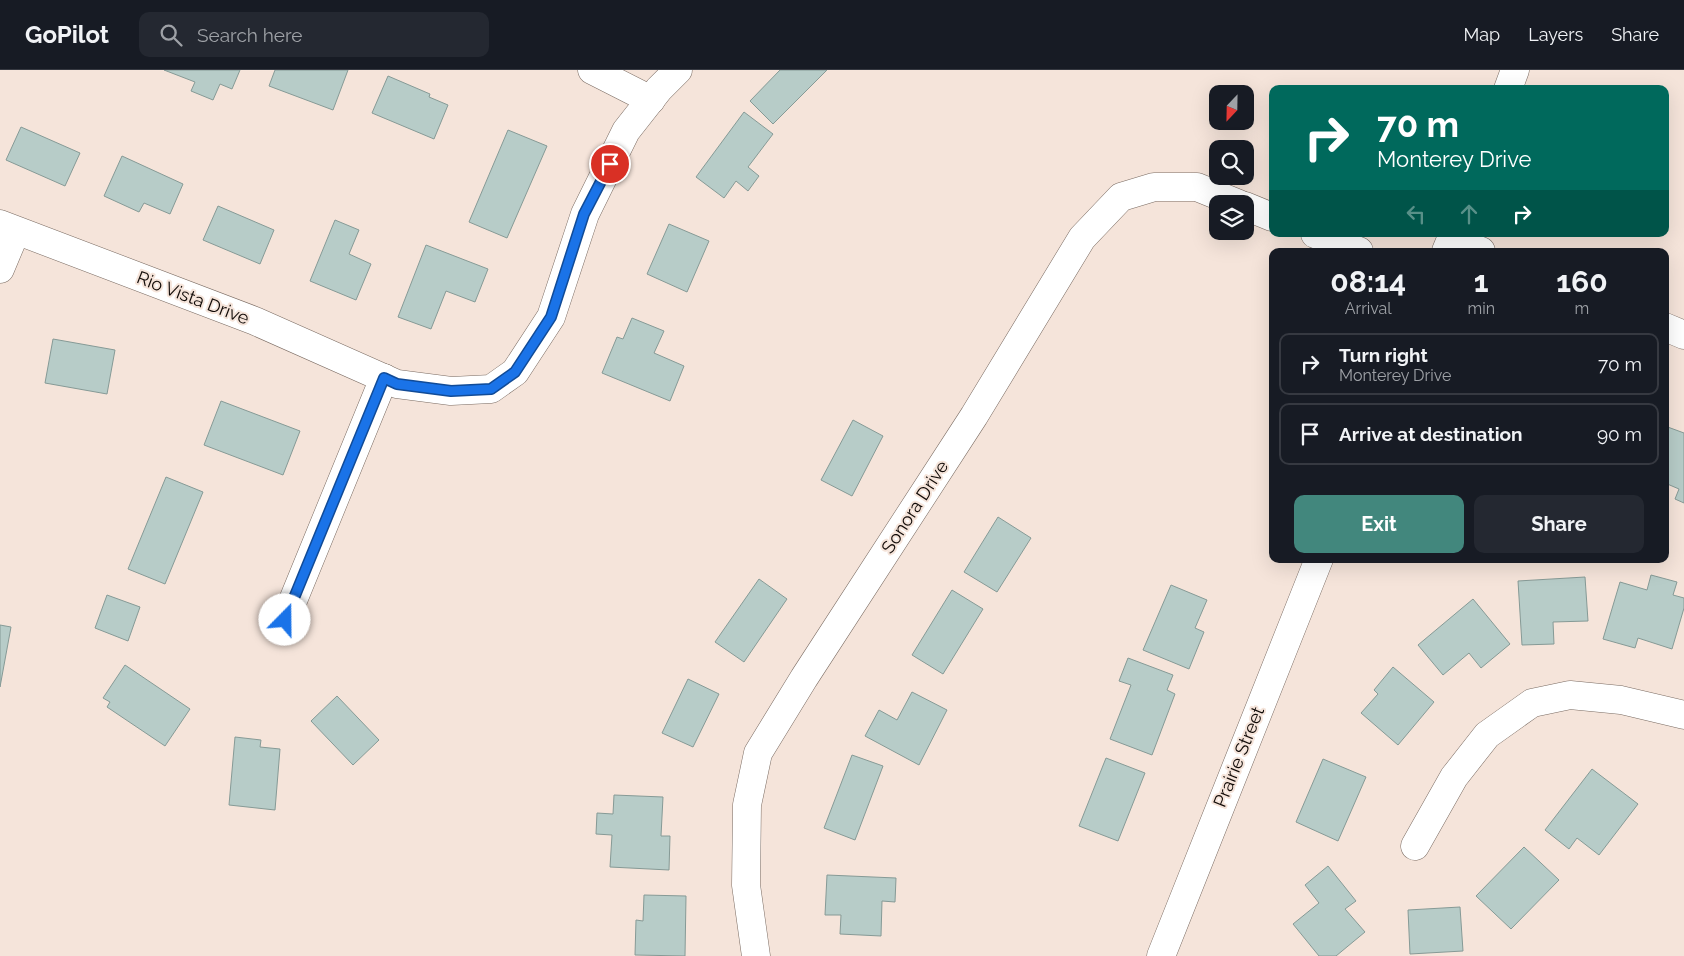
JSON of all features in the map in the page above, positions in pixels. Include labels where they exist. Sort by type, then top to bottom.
[{"type":"street","points":[[592,70],[651,100]]},
{"type":"street","name":"Rio Vista Drive","points":[[8,227],[255,321],[397,384],[451,391],[491,389],[515,372],[551,317],[584,214],[626,131],[659,89],[678,70]]},
{"type":"street","points":[[1509,85],[1515,70]]},
{"type":"street","name":"Sonora Drive","points":[[756,956],[746,876],[747,805],[758,753],[804,678],[974,416],[1082,238],[1120,197],[1154,187],[1197,187],[1217,195]]},
{"type":"street","points":[[1254,210],[1269,216]]},
{"type":"street","points":[[0,269],[8,227]]},
{"type":"street","points":[[1323,237],[1351,248]]},
{"type":"street","points":[[1450,241],[1472,248]]},
{"type":"street","points":[[1669,329],[1684,335]]},
{"type":"street","points":[[285,620],[384,378]]},
{"type":"street","name":"Prairie Street","points":[[1160,956],[1317,563]]},
{"type":"street","points":[[1415,846],[1454,778],[1487,735],[1532,703],[1570,694],[1621,700],[1684,715]]},
{"type":"building","points":[[164,70],[240,70],[232,89],[220,84],[213,100],[191,91],[195,82]]},
{"type":"building","points":[[275,70],[348,70],[333,110],[269,86]]},
{"type":"building","points":[[780,70],[827,70],[773,124],[750,101]]},
{"type":"building","points":[[388,76],[430,94],[429,97],[448,105],[434,139],[372,113]]},
{"type":"building","points":[[744,112],[773,134],[748,167],[759,176],[748,191],[736,181],[724,198],[696,177]]},
{"type":"building","points":[[21,127],[80,153],[65,186],[6,160]]},
{"type":"building","points":[[508,130],[547,146],[507,238],[469,222]]},
{"type":"building","points":[[122,156],[183,184],[170,214],[144,203],[139,212],[104,196]]},
{"type":"building","points":[[218,206],[274,230],[260,264],[203,240]]},
{"type":"building","points":[[335,220],[359,230],[349,254],[371,264],[356,300],[310,281]]},
{"type":"building","points":[[669,224],[709,241],[687,292],[647,274]]},
{"type":"building","points":[[426,245],[488,269],[475,302],[446,291],[431,329],[398,317]]},
{"type":"building","points":[[632,318],[664,331],[654,353],[684,366],[670,401],[602,373],[617,337],[623,339]]},
{"type":"building","points":[[53,339],[115,350],[107,394],[45,383]]},
{"type":"building","points":[[221,401],[300,431],[283,475],[204,445]]},
{"type":"building","points":[[853,420],[883,436],[852,496],[821,480]]},
{"type":"building","points":[[1669,427],[1684,433],[1684,503],[1675,499],[1679,489],[1669,485]]},
{"type":"building","points":[[166,477],[203,492],[165,584],[128,569]]},
{"type":"building","points":[[998,517],[1031,538],[997,592],[964,572]]},
{"type":"building","points":[[1651,575],[1677,582],[1673,595],[1684,598],[1684,608],[1672,649],[1638,638],[1635,648],[1603,639],[1620,582],[1647,590]]},
{"type":"building","points":[[1585,577],[1588,621],[1553,622],[1554,644],[1522,645],[1518,581]]},
{"type":"building","points":[[759,579],[787,599],[744,662],[715,642]]},
{"type":"building","points":[[1171,585],[1207,600],[1195,628],[1204,632],[1189,669],[1143,650]]},
{"type":"building","points":[[952,590],[983,609],[943,674],[912,655]]},
{"type":"building","points":[[107,595],[140,607],[128,641],[95,628]]},
{"type":"building","points":[[1473,599],[1510,644],[1481,668],[1469,653],[1443,675],[1418,645]]},
{"type":"building","points":[[0,625],[11,627],[0,687]]},
{"type":"building","points":[[1128,658],[1173,675],[1167,690],[1175,694],[1152,755],[1110,739],[1131,685],[1119,681]]},
{"type":"building","points":[[125,665],[190,709],[165,746],[107,707],[110,702],[103,698]]},
{"type":"building","points":[[1393,667],[1434,702],[1398,745],[1361,713],[1378,694],[1374,690]]},
{"type":"building","points":[[688,679],[719,694],[693,747],[662,733]]},
{"type":"building","points":[[912,692],[947,710],[919,765],[865,736],[879,710],[897,720]]},
{"type":"building","points":[[337,696],[379,740],[353,765],[311,721]]},
{"type":"building","points":[[235,737],[261,740],[260,747],[280,749],[275,810],[229,805]]},
{"type":"building","points":[[852,755],[883,766],[855,840],[824,828]]},
{"type":"building","points":[[1106,758],[1145,773],[1118,841],[1079,826]]},
{"type":"building","points":[[1323,759],[1366,777],[1338,841],[1296,822]]},
{"type":"building","points":[[1592,769],[1638,804],[1599,855],[1577,838],[1569,849],[1545,830]]},
{"type":"building","points":[[614,795],[663,797],[661,836],[670,836],[669,870],[610,867],[612,835],[596,834],[597,813],[613,814]]},
{"type":"building","points":[[1524,847],[1559,880],[1511,929],[1476,896]]},
{"type":"building","points":[[1328,866],[1356,901],[1345,909],[1365,932],[1336,956],[1319,956],[1293,924],[1319,903],[1305,885]]},
{"type":"building","points":[[827,875],[896,878],[895,902],[882,901],[881,936],[840,934],[841,915],[825,915]]},
{"type":"building","points":[[644,895],[686,896],[685,956],[635,955],[636,920],[643,921]]},
{"type":"building","points":[[1460,907],[1463,951],[1410,954],[1408,910]]},
{"type":"route","points":[[285,620],[384,378],[397,384],[451,391],[491,389],[515,372],[551,317],[584,214],[610,164]]}]
